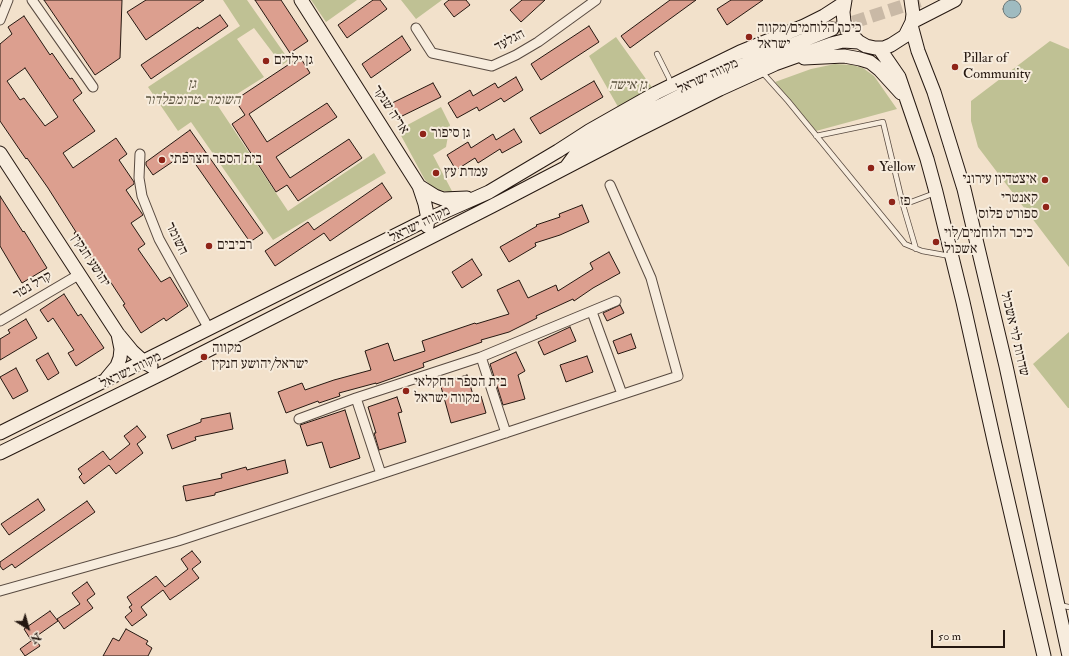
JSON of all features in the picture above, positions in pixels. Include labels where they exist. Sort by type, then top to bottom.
[{"type":"main road","name":"אריה שנקר","points":[[301,0],[419,186],[428,219],[426,231],[418,243]]},
{"type":"main road","name":"שדרות לוי אשכול","points":[[911,0],[913,14],[912,23],[918,50],[937,100],[964,189],[1063,606],[1068,656]]},
{"type":"main road","points":[[844,1],[844,22],[847,30],[859,42],[866,46],[879,48],[892,45],[899,41],[905,36],[912,23],[955,0]]},
{"type":"main road","name":"מקווה ישראל","points":[[0,433],[428,219],[477,198],[505,183],[589,131],[671,86],[740,52],[815,21],[844,1]]},
{"type":"main road","points":[[565,169],[578,151],[644,114],[715,78],[761,57],[832,29]]},
{"type":"main road","name":"מקווה ישראל","points":[[0,453],[167,371],[565,169],[672,112],[775,64],[831,44],[843,41],[859,42]]},
{"type":"main road","points":[[879,48],[899,77],[927,159],[936,192],[1044,656]]},
{"type":"main road","points":[[775,64],[818,56],[844,56],[860,59],[870,62],[880,70],[907,101]]},
{"type":"main road","points":[[558,151],[578,151]]},
{"type":"main road","name":"יהושע חנקין","points":[[0,153],[118,334],[132,351],[144,362],[153,367],[167,371]]},
{"type":"main road","points":[[419,186],[431,194],[443,199],[477,198]]},
{"type":"main road","points":[[104,381],[117,366],[120,358],[121,349],[118,334]]},
{"type":"street","points":[[32,0],[93,87]]},
{"type":"street","name":"הגלעד","points":[[416,28],[432,53],[492,66],[516,55],[538,42],[596,0]]},
{"type":"street","points":[[0,20],[9,1]]},
{"type":"street","name":"השומר","points":[[140,154],[139,178],[142,196],[149,214],[159,239],[209,329]]},
{"type":"street","points":[[0,591],[178,541],[678,376],[651,278],[610,185]]},
{"type":"street","name":"קרל נטר","points":[[0,321],[80,274]]},
{"type":"street","points":[[299,419],[356,398],[481,357],[616,301]]},
{"type":"street","points":[[592,312],[622,394]]},
{"type":"street","points":[[481,357],[506,432]]},
{"type":"street","points":[[356,398],[381,474]]},
{"type":"lane","points":[[657,54],[669,78],[671,86]]},
{"type":"lane","points":[[761,70],[905,244],[922,251],[952,256]]},
{"type":"lane","points":[[816,136],[883,122],[903,205],[916,249]]},
{"type":"lane","points":[[903,205],[936,192]]},
{"type":"green space","name":"גן השומר-טרומפלדור","points":[[223,0],[247,0],[289,60],[282,65],[254,28],[237,39],[264,77],[218,106],[288,211],[374,153],[386,173],[273,240],[191,122],[178,131],[148,87],[240,26]]},
{"type":"green space","points":[[311,0],[357,0],[326,22]]},
{"type":"green space","points":[[401,0],[442,0],[416,19]]},
{"type":"green space","name":"גן אישה","points":[[616,37],[656,93],[621,112],[589,56]]},
{"type":"green space","name":"קאנטרי ספורט פלוס","points":[[1050,41],[1069,49],[1069,267],[978,147],[971,121],[971,101]]},
{"type":"green space","points":[[835,64],[852,65],[863,68],[874,76],[897,109],[816,131],[775,82],[811,69]]},
{"type":"green space","points":[[441,107],[450,125],[446,147],[433,155],[453,193],[435,189],[425,180],[398,130]]},
{"type":"green space","points":[[1069,332],[1069,408],[1068,408],[1033,364]]},
{"type":"water","points":[[1012,0],[1016,1],[1020,5],[1020,13],[1016,17],[1012,18],[1008,17],[1004,13],[1003,9],[1004,5],[1008,1]]},
{"type":"building","points":[[44,0],[122,0],[120,58],[95,75]]},
{"type":"building","points":[[146,0],[204,0],[146,40],[127,12]]},
{"type":"building","points":[[255,0],[281,0],[308,41],[290,53]]},
{"type":"building","points":[[373,0],[380,0],[387,9],[347,38],[338,25]]},
{"type":"building","points":[[449,0],[466,0],[470,5],[454,17],[444,4]]},
{"type":"building","points":[[522,0],[545,0],[521,22],[510,10]]},
{"type":"building","points":[[670,0],[696,0],[630,48],[621,36]]},
{"type":"building","points":[[731,0],[763,0],[727,25],[717,9]]},
{"type":"building","points":[[220,15],[228,26],[151,79],[141,65],[198,27],[199,29]]},
{"type":"building","points":[[24,16],[50,55],[52,53],[82,93],[73,100],[95,131],[63,153],[73,168],[116,138],[127,154],[119,160],[134,184],[126,190],[143,215],[131,223],[145,244],[138,249],[161,282],[170,277],[188,306],[166,321],[164,318],[141,333],[123,305],[125,304],[104,272],[102,273],[86,251],[74,233],[76,232],[48,188],[0,121],[0,44],[12,34],[8,27]],"holes":[[[25,68],[58,117],[45,126],[24,98],[20,100],[7,81]]]},
{"type":"building","points":[[589,26],[599,42],[541,80],[531,64]]},
{"type":"building","points":[[402,36],[411,50],[371,78],[362,64]]},
{"type":"building","points":[[300,57],[310,73],[249,114],[267,142],[327,103],[337,117],[276,157],[290,178],[349,139],[362,158],[298,201],[287,185],[276,192],[232,124],[245,115],[235,100]]},
{"type":"building","points":[[516,77],[523,90],[504,102],[501,98],[479,111],[477,107],[457,118],[448,103],[470,90],[473,96],[495,83],[498,88]]},
{"type":"building","points":[[594,81],[603,97],[540,134],[530,118]]},
{"type":"building","points":[[433,83],[441,97],[398,118],[390,104]]},
{"type":"building","points":[[514,129],[522,142],[502,153],[500,149],[478,163],[475,158],[456,170],[447,155],[468,142],[471,148],[493,134],[496,140]]},
{"type":"building","points":[[190,130],[263,233],[250,242],[187,152],[153,175],[146,165],[146,162]]},
{"type":"building","points":[[382,183],[392,198],[330,241],[324,233],[275,266],[265,251],[308,222],[314,230]]},
{"type":"building","points":[[0,196],[47,268],[22,283],[0,246]]},
{"type":"building","points":[[582,205],[589,222],[560,235],[535,243],[536,246],[509,262],[500,247],[537,226],[536,225],[560,217],[559,214]]},
{"type":"building","points":[[609,252],[620,273],[593,288],[574,301],[573,299],[536,316],[537,318],[509,332],[481,340],[482,342],[423,363],[424,367],[376,384],[339,393],[340,396],[319,403],[318,401],[286,413],[278,392],[302,383],[305,390],[371,370],[365,351],[388,343],[394,361],[425,351],[422,341],[475,323],[476,324],[509,314],[497,290],[519,280],[528,298],[556,285],[558,291],[593,269],[590,263]]},
{"type":"building","points":[[472,259],[482,275],[462,288],[452,272]]},
{"type":"building","points":[[64,294],[78,316],[81,314],[104,348],[76,366],[68,353],[74,350],[53,318],[48,322],[40,310]]},
{"type":"building","points":[[620,305],[624,313],[607,321],[603,313]]},
{"type":"building","points":[[26,319],[37,338],[0,360],[0,339],[10,333],[8,330]]},
{"type":"building","points":[[570,327],[576,341],[544,355],[538,342]]},
{"type":"building","points":[[631,334],[636,348],[618,354],[613,341]]},
{"type":"building","points":[[516,352],[525,371],[518,375],[525,399],[503,405],[490,364]]},
{"type":"building","points":[[48,353],[59,373],[48,380],[36,360]]},
{"type":"building","points":[[587,356],[593,372],[566,382],[560,365]]},
{"type":"building","points":[[16,368],[28,391],[13,399],[0,377]]},
{"type":"building","points":[[467,375],[474,398],[481,396],[486,413],[451,423],[440,383]]},
{"type":"building","points":[[397,397],[402,412],[398,413],[406,442],[379,450],[374,433],[376,433],[368,407]]},
{"type":"building","points":[[345,410],[360,458],[330,468],[322,442],[307,446],[300,425]]},
{"type":"building","points":[[230,413],[233,429],[195,437],[196,440],[172,449],[167,435],[201,422],[201,419]]},
{"type":"building","points":[[137,426],[146,437],[137,444],[143,453],[116,474],[109,465],[84,484],[79,477],[82,474],[78,469],[103,451],[110,460],[130,444],[124,436]]},
{"type":"building","points":[[285,460],[288,473],[215,493],[215,495],[186,501],[183,486],[222,478],[221,474],[246,467],[247,470]]},
{"type":"building","points":[[38,499],[45,510],[9,535],[1,524]]},
{"type":"building","points":[[87,501],[95,512],[15,568],[12,564],[3,570],[0,566],[0,562]]},
{"type":"building","points":[[192,551],[201,562],[192,569],[199,578],[170,600],[163,590],[141,607],[147,615],[132,626],[125,617],[132,611],[129,607],[132,605],[127,597],[156,576],[165,587],[188,569],[181,559]]},
{"type":"building","points":[[87,582],[95,594],[87,600],[93,608],[64,629],[57,619],[80,604],[72,593]]},
{"type":"building","points":[[50,611],[58,621],[31,640],[24,629]]},
{"type":"building","points":[[126,629],[148,641],[146,644],[152,648],[148,656],[103,656],[113,638],[119,641]]},
{"type":"building","points":[[35,638],[40,646],[25,656],[20,649]]},
{"type":"tunnel","points":[[835,28],[922,0]]},
{"type":"place","name":"כיכר הלוחמים/מקווה ישראל","points":[[749,37]]},
{"type":"place","name":"גן ילדים","points":[[266,61]]},
{"type":"place","name":"Pillar of Community","points":[[955,67]]},
{"type":"place","name":"גן סיפור","points":[[423,134]]},
{"type":"place","name":"בית הספר הצרפתי","points":[[162,160]]},
{"type":"place","name":"Yellow","points":[[871,168]]},
{"type":"place","name":"עמדת עץ","points":[[436,173]]},
{"type":"place","name":"איצטדיון עירוני","points":[[1045,180]]},
{"type":"place","name":"פז","points":[[892,202]]},
{"type":"place","name":"קאנטרי ספורט פלוס","points":[[1046,207]]},
{"type":"place","name":"כיכר הלוחמים/לוי אשכול","points":[[936,242]]},
{"type":"place","name":"רביבים","points":[[209,246]]},
{"type":"place","name":"מקווה ישראל/יהושע חנקין","points":[[204,357]]},
{"type":"place","name":"בית הספר החקלאי מקווה ישראל","points":[[406,391]]}]
